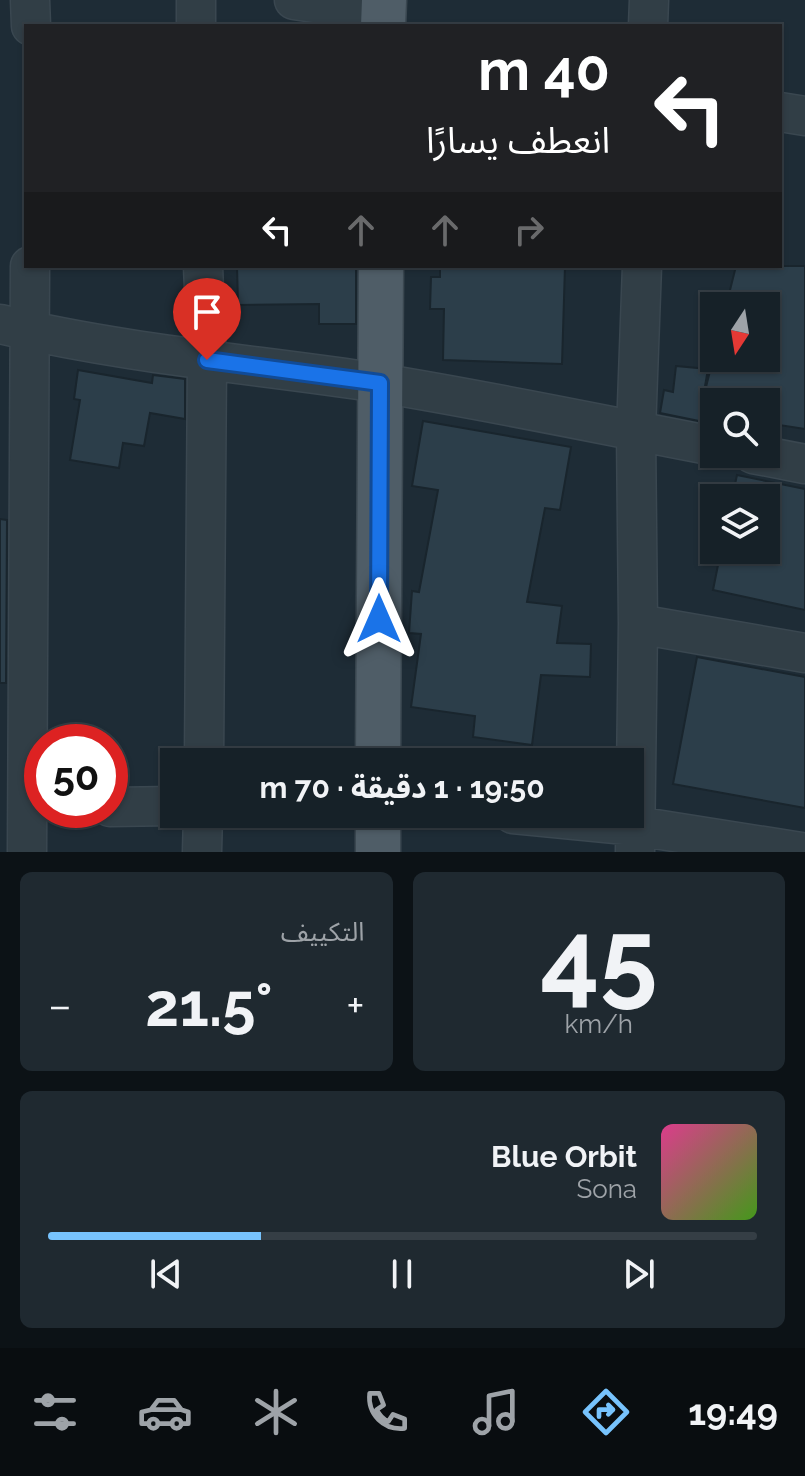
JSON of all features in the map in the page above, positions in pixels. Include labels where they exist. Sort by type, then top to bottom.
[{"type":"main road","points":[[378,748],[381,268]]},
{"type":"main road","points":[[378,828],[378,852]]},
{"type":"street","points":[[30,0],[31,24]]},
{"type":"street","points":[[196,0],[196,24]]},
{"type":"street","points":[[294,0],[383,13]]},
{"type":"street","points":[[648,24],[649,0]]},
{"type":"street","points":[[782,112],[805,116]]},
{"type":"street","points":[[27,852],[23,799],[15,328],[30,268]]},
{"type":"street","points":[[203,268],[207,360],[204,748]]},
{"type":"street","points":[[636,839],[636,431],[642,268]]},
{"type":"street","points":[[15,328],[207,360],[380,383],[700,443]]},
{"type":"street","points":[[780,459],[805,464]]},
{"type":"street","points":[[638,624],[805,653]]},
{"type":"street","points":[[128,807],[160,806]]},
{"type":"street","points":[[202,852],[203,828]]},
{"type":"street","points":[[582,828],[636,839],[801,852]]},
{"type":"building","points":[[805,266],[805,429],[780,425],[780,388],[706,388],[710,372],[780,372],[780,292],[730,292],[736,268]]},
{"type":"building","points":[[237,268],[356,268],[356,324],[319,324],[319,304],[238,305]]},
{"type":"building","points":[[440,268],[565,268],[562,364],[443,360],[444,309],[430,309],[431,277],[440,277]]},
{"type":"building","points":[[676,366],[707,372],[705,388],[700,388],[699,421],[660,413],[664,390],[673,392]]},
{"type":"building","points":[[78,370],[152,383],[153,375],[185,379],[185,419],[150,413],[144,446],[123,443],[119,468],[70,460],[80,400],[74,399]]},
{"type":"building","points":[[423,421],[571,447],[560,510],[545,508],[527,602],[562,606],[557,643],[591,644],[590,677],[541,675],[532,745],[473,737],[475,716],[411,707],[421,634],[409,633],[412,591],[419,592],[438,490],[412,486]]},
{"type":"building","points":[[737,475],[805,489],[805,610],[713,590],[718,564],[780,564],[780,484],[735,484]]},
{"type":"building","points":[[0,519],[7,520],[6,683],[0,683]]},
{"type":"building","points":[[697,657],[805,677],[805,808],[673,784]]},
{"type":"route","points":[[207,360],[380,383],[379,619]]}]
